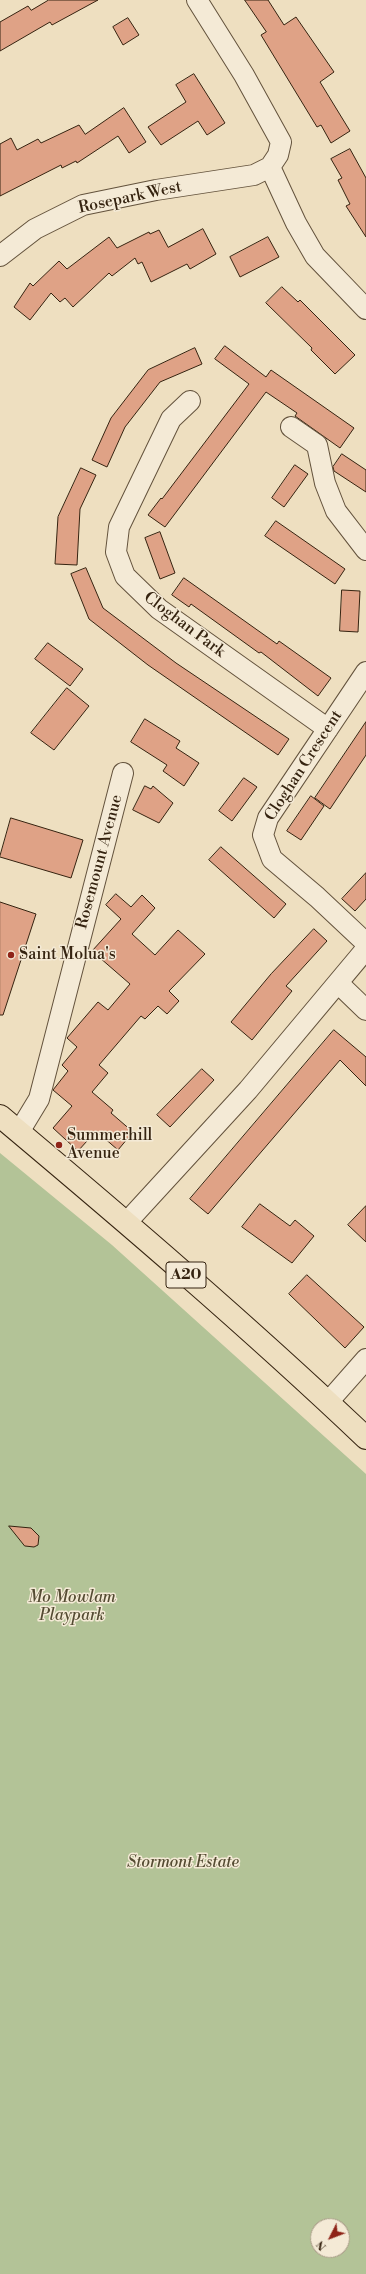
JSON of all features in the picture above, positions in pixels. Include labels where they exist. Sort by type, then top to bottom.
[{"type":"highway","name":"A20","points":[[0,1116],[126,1223],[329,1401],[366,1438]]},
{"type":"street","points":[[197,0],[244,75],[281,142],[278,155],[270,167],[296,223],[315,256],[366,310]]},
{"type":"street","name":"Rosepark West","points":[[0,256],[35,229],[83,205],[156,190],[254,175],[270,167]]},
{"type":"street","name":"Cloghan Park","points":[[190,401],[171,419],[119,528],[116,552],[125,576],[159,609],[328,729]]},
{"type":"street","points":[[291,427],[318,445],[325,483],[336,511],[366,550]]},
{"type":"street","name":"Cloghan Crescent","points":[[366,672],[268,818],[263,835],[272,859],[317,897],[366,943]]},
{"type":"street","name":"Rosemount Avenue","points":[[19,1132],[39,1099],[123,773]]},
{"type":"street","points":[[126,1223],[248,1090],[366,949]]},
{"type":"street","points":[[338,983],[366,1010]]},
{"type":"street","points":[[329,1401],[366,1359]]},
{"type":"green space","name":"Stormont Estate","points":[[0,1153],[112,1245],[366,1474],[366,2274],[0,2274]]},
{"type":"building","points":[[49,0],[98,0],[52,25],[50,22],[0,51],[0,22],[28,6],[31,10]]},
{"type":"building","points":[[245,0],[268,0],[284,25],[296,17],[334,72],[320,82],[350,131],[331,143],[321,125],[317,127],[261,35],[266,32]]},
{"type":"building","points":[[128,18],[139,35],[123,45],[113,27]]},
{"type":"building","points":[[194,74],[225,123],[207,135],[198,121],[161,145],[148,127],[186,102],[176,85]]},
{"type":"building","points":[[124,108],[146,142],[129,153],[118,136],[77,163],[76,161],[62,168],[61,165],[0,196],[0,144],[11,138],[17,150],[38,139],[41,143],[79,125],[85,134]]},
{"type":"building","points":[[350,149],[366,178],[366,237],[346,206],[350,204],[338,180],[342,178],[331,159]]},
{"type":"building","points":[[203,229],[216,254],[190,269],[187,264],[151,282],[142,262],[138,264],[135,258],[112,276],[109,273],[73,307],[65,298],[60,302],[51,293],[30,320],[14,307],[30,283],[33,286],[59,261],[67,269],[109,237],[117,248],[149,232],[150,234],[159,230],[168,247]]},
{"type":"building","points":[[268,237],[279,257],[240,277],[230,257]]},
{"type":"building","points":[[282,287],[298,302],[300,300],[355,355],[335,374],[311,350],[312,348],[266,303]]},
{"type":"building","points":[[225,346],[266,377],[271,370],[354,428],[340,448],[295,416],[297,413],[266,392],[165,527],[148,515],[161,498],[162,499],[249,384],[215,359]]},
{"type":"building","points":[[195,348],[202,364],[160,382],[125,427],[107,467],[92,460],[111,418],[148,370]]},
{"type":"building","points":[[342,454],[366,470],[366,492],[334,471],[333,467]]},
{"type":"building","points":[[295,465],[308,474],[284,507],[272,498]]},
{"type":"building","points":[[81,468],[96,475],[80,509],[77,565],[55,564],[58,517]]},
{"type":"building","points":[[276,521],[345,569],[335,584],[265,536]]},
{"type":"building","points":[[160,532],[175,573],[160,579],[145,538]]},
{"type":"building","points":[[86,568],[103,608],[176,663],[289,739],[278,755],[148,665],[89,619],[71,574]]},
{"type":"building","points":[[184,578],[277,644],[279,641],[331,678],[318,696],[261,652],[259,653],[191,604],[189,607],[172,595]]},
{"type":"building","points":[[342,590],[360,591],[358,632],[340,631]]},
{"type":"building","points":[[48,643],[83,669],[70,686],[35,659]]},
{"type":"building","points":[[67,688],[89,706],[54,750],[31,733]]},
{"type":"building","points":[[145,719],[180,741],[176,748],[199,763],[184,786],[163,771],[167,765],[131,742]]},
{"type":"building","points":[[366,722],[366,755],[330,809],[315,798]]},
{"type":"building","points":[[244,778],[257,787],[232,821],[219,811]]},
{"type":"building","points":[[145,786],[151,789],[153,786],[173,803],[159,823],[133,810]]},
{"type":"building","points":[[311,796],[324,806],[301,840],[287,831]]},
{"type":"building","points":[[11,818],[83,840],[71,878],[0,857]]},
{"type":"building","points":[[221,847],[286,904],[274,918],[209,860]]},
{"type":"building","points":[[366,873],[366,899],[355,911],[342,899]]},
{"type":"building","points":[[116,894],[131,907],[142,895],[155,908],[132,934],[155,955],[178,930],[205,954],[169,991],[179,1001],[167,1014],[158,1006],[145,1019],[141,1016],[99,1065],[108,1073],[92,1092],[113,1110],[111,1113],[133,1132],[118,1150],[96,1131],[78,1151],[53,1128],[72,1106],[53,1090],[68,1071],[62,1065],[77,1047],[67,1038],[98,1002],[108,1010],[130,984],[92,951],[121,919],[106,905]]},
{"type":"building","name":"Saint Molua's","points":[[0,902],[36,914],[3,1015],[0,1015]]},
{"type":"building","points":[[314,929],[327,941],[286,986],[292,991],[252,1040],[231,1022],[271,974]]},
{"type":"building","points":[[334,1030],[366,1057],[366,1086],[340,1060],[208,1214],[190,1199]]},
{"type":"building","points":[[202,1069],[214,1080],[170,1127],[157,1115]]},
{"type":"building","points":[[260,1204],[290,1226],[295,1220],[314,1236],[292,1263],[242,1227]]},
{"type":"building","points":[[366,1206],[366,1242],[348,1225]]},
{"type":"building","points":[[307,1275],[364,1327],[345,1348],[289,1294]]},
{"type":"building","points":[[9,1526],[31,1528],[39,1536],[38,1545],[34,1547],[25,1546]]},
{"type":"place","name":"Saint Molua's","points":[[11,955]]},
{"type":"place","name":"Summerhill Avenue","points":[[59,1145]]},
{"type":"park label","name":"Mo Mowlam Playpark","points":[[72,1607]]}]
